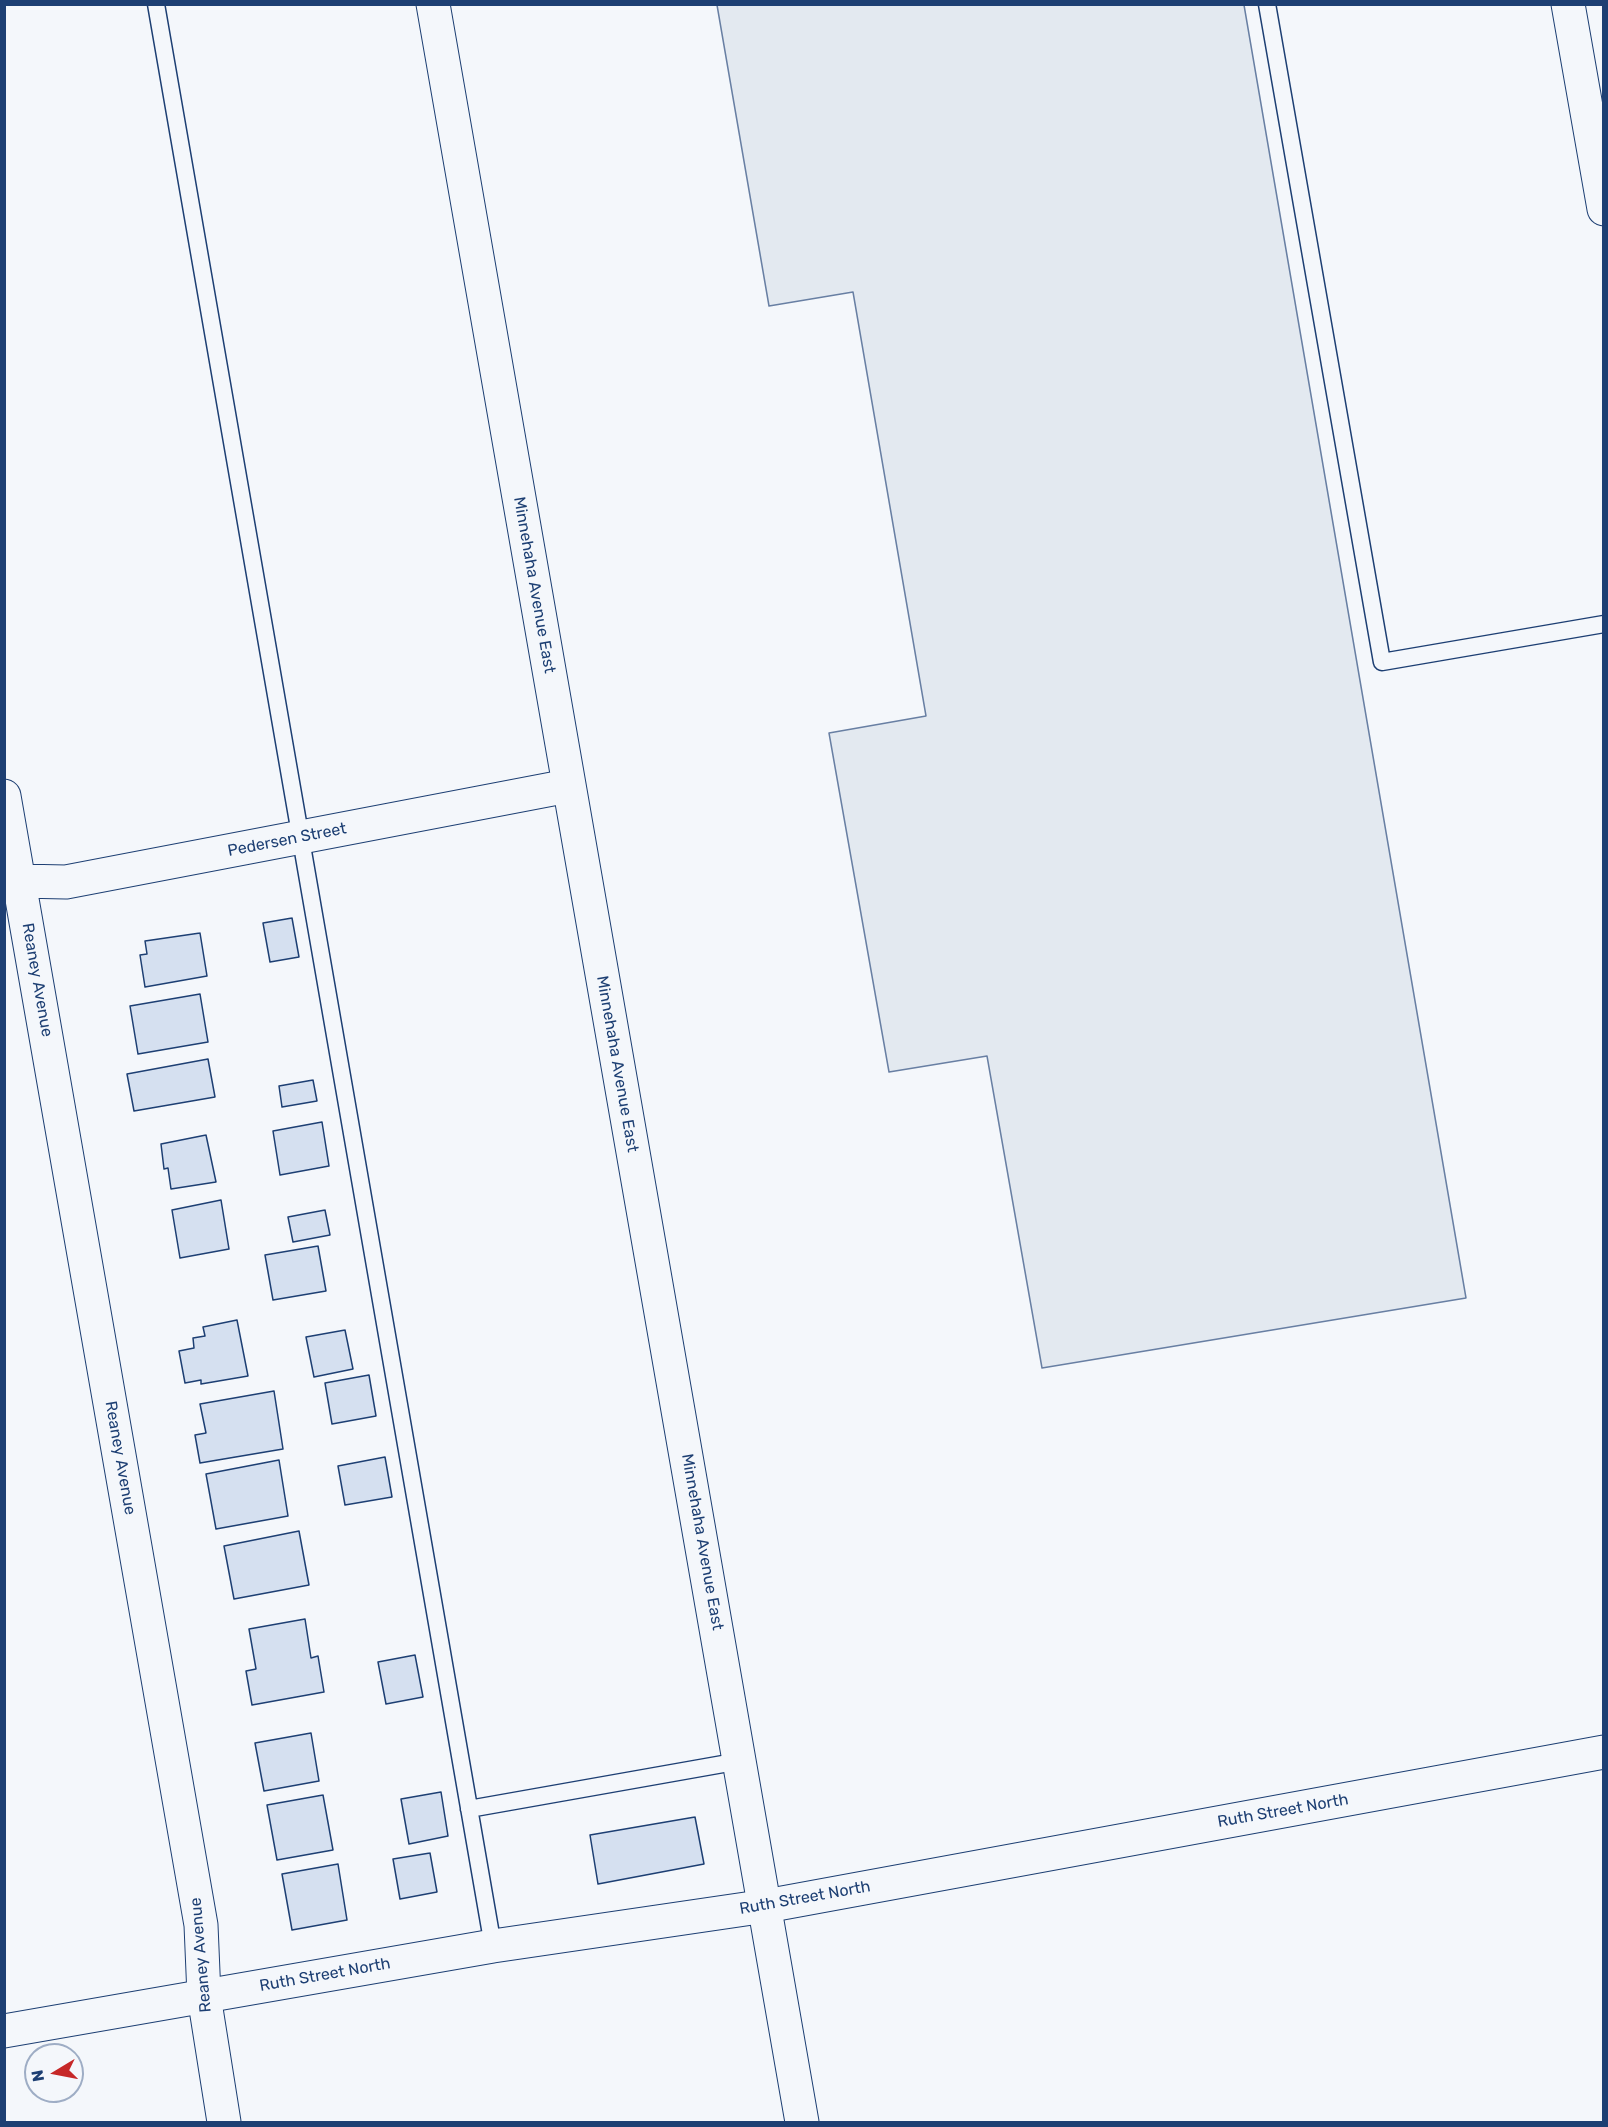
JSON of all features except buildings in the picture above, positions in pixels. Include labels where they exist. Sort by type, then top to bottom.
[{"type":"street","name":"Minnehaha Avenue East","points":[[433,4],[802,2122]]},
{"type":"street","points":[[1568,4],[1604,209]]},
{"type":"street","name":"Pedersen Street","points":[[12,883],[66,882],[568,786]]},
{"type":"street","name":"Reaney Avenue","points":[[4,796],[12,883],[201,1925],[204,1996],[224,2122]]},
{"type":"street","name":"Ruth Street North","points":[[4,2031],[494,1946],[766,1906],[1604,1752]]},
{"type":"lane","points":[[156,4],[494,1946]]},
{"type":"lane","points":[[1267,4],[1382,662],[1604,624]]},
{"type":"lane","points":[[469,1809],[740,1761]]},
{"type":"shaded area","points":[[717,5],[1244,5],[1466,1298],[1042,1368],[987,1056],[889,1072],[829,733],[926,716],[853,292],[769,306]]}]
